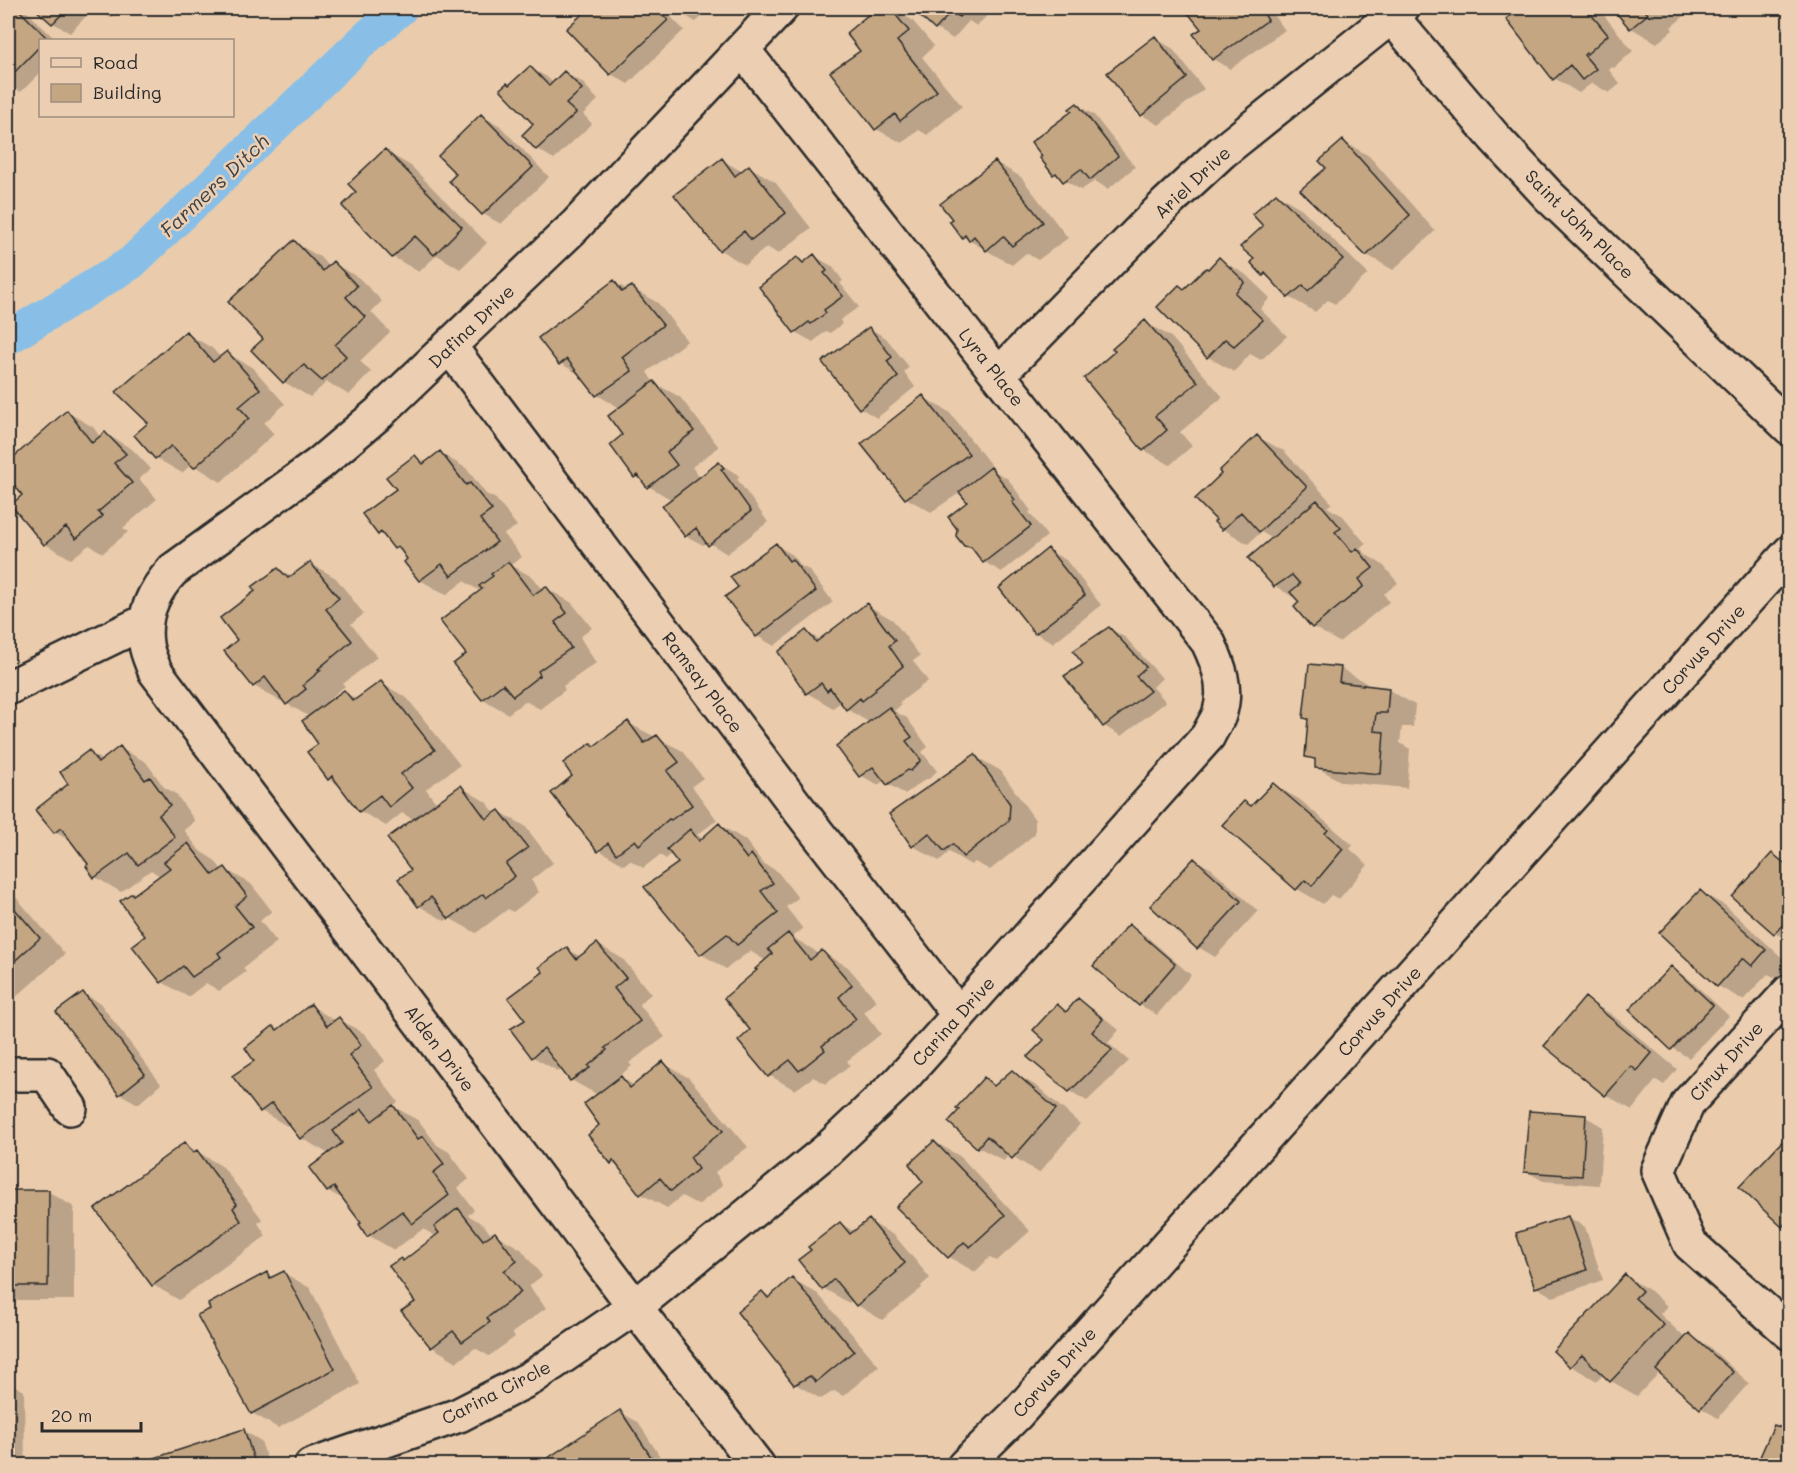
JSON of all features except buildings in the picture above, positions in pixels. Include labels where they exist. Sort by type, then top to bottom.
[{"type":"street","name":"Dafina Drive","points":[[146,621],[150,604],[164,580],[173,570],[319,464],[379,413],[575,226],[781,8]]},
{"type":"street","name":"Ariel Drive","points":[[998,375],[1166,204],[1222,152],[1392,11]]},
{"type":"street","name":"Saint John Place","points":[[1392,11],[1494,137],[1548,195],[1790,428]]},
{"type":"street","name":"Lyra Place","points":[[743,50],[1208,642],[1219,665],[1223,692]]},
{"type":"street","name":"Ramsay Place","points":[[450,347],[802,812],[959,1015]]},
{"type":"street","name":"Corvus Drive","points":[[964,1466],[1032,1397],[1790,552]]},
{"type":"street","points":[[8,688],[146,621]]},
{"type":"street","name":"Alden Drive","points":[[146,621],[146,645],[155,671],[635,1307],[758,1466]]},
{"type":"street","name":"Carina Drive","points":[[635,1307],[827,1150],[899,1082],[1208,736],[1219,714],[1223,692]]},
{"type":"street","name":"Cirux Drive","points":[[1790,991],[1688,1102],[1658,1170],[1690,1244],[1790,1333]]},
{"type":"street","points":[[8,1074],[47,1074],[70,1108]]},
{"type":"street","name":"Carina Circle","points":[[311,1466],[459,1415],[531,1378],[635,1307]]},
{"type":"waterway","name":"Farmers Ditch","points":[[8,338],[131,263],[366,38],[401,8]]}]
